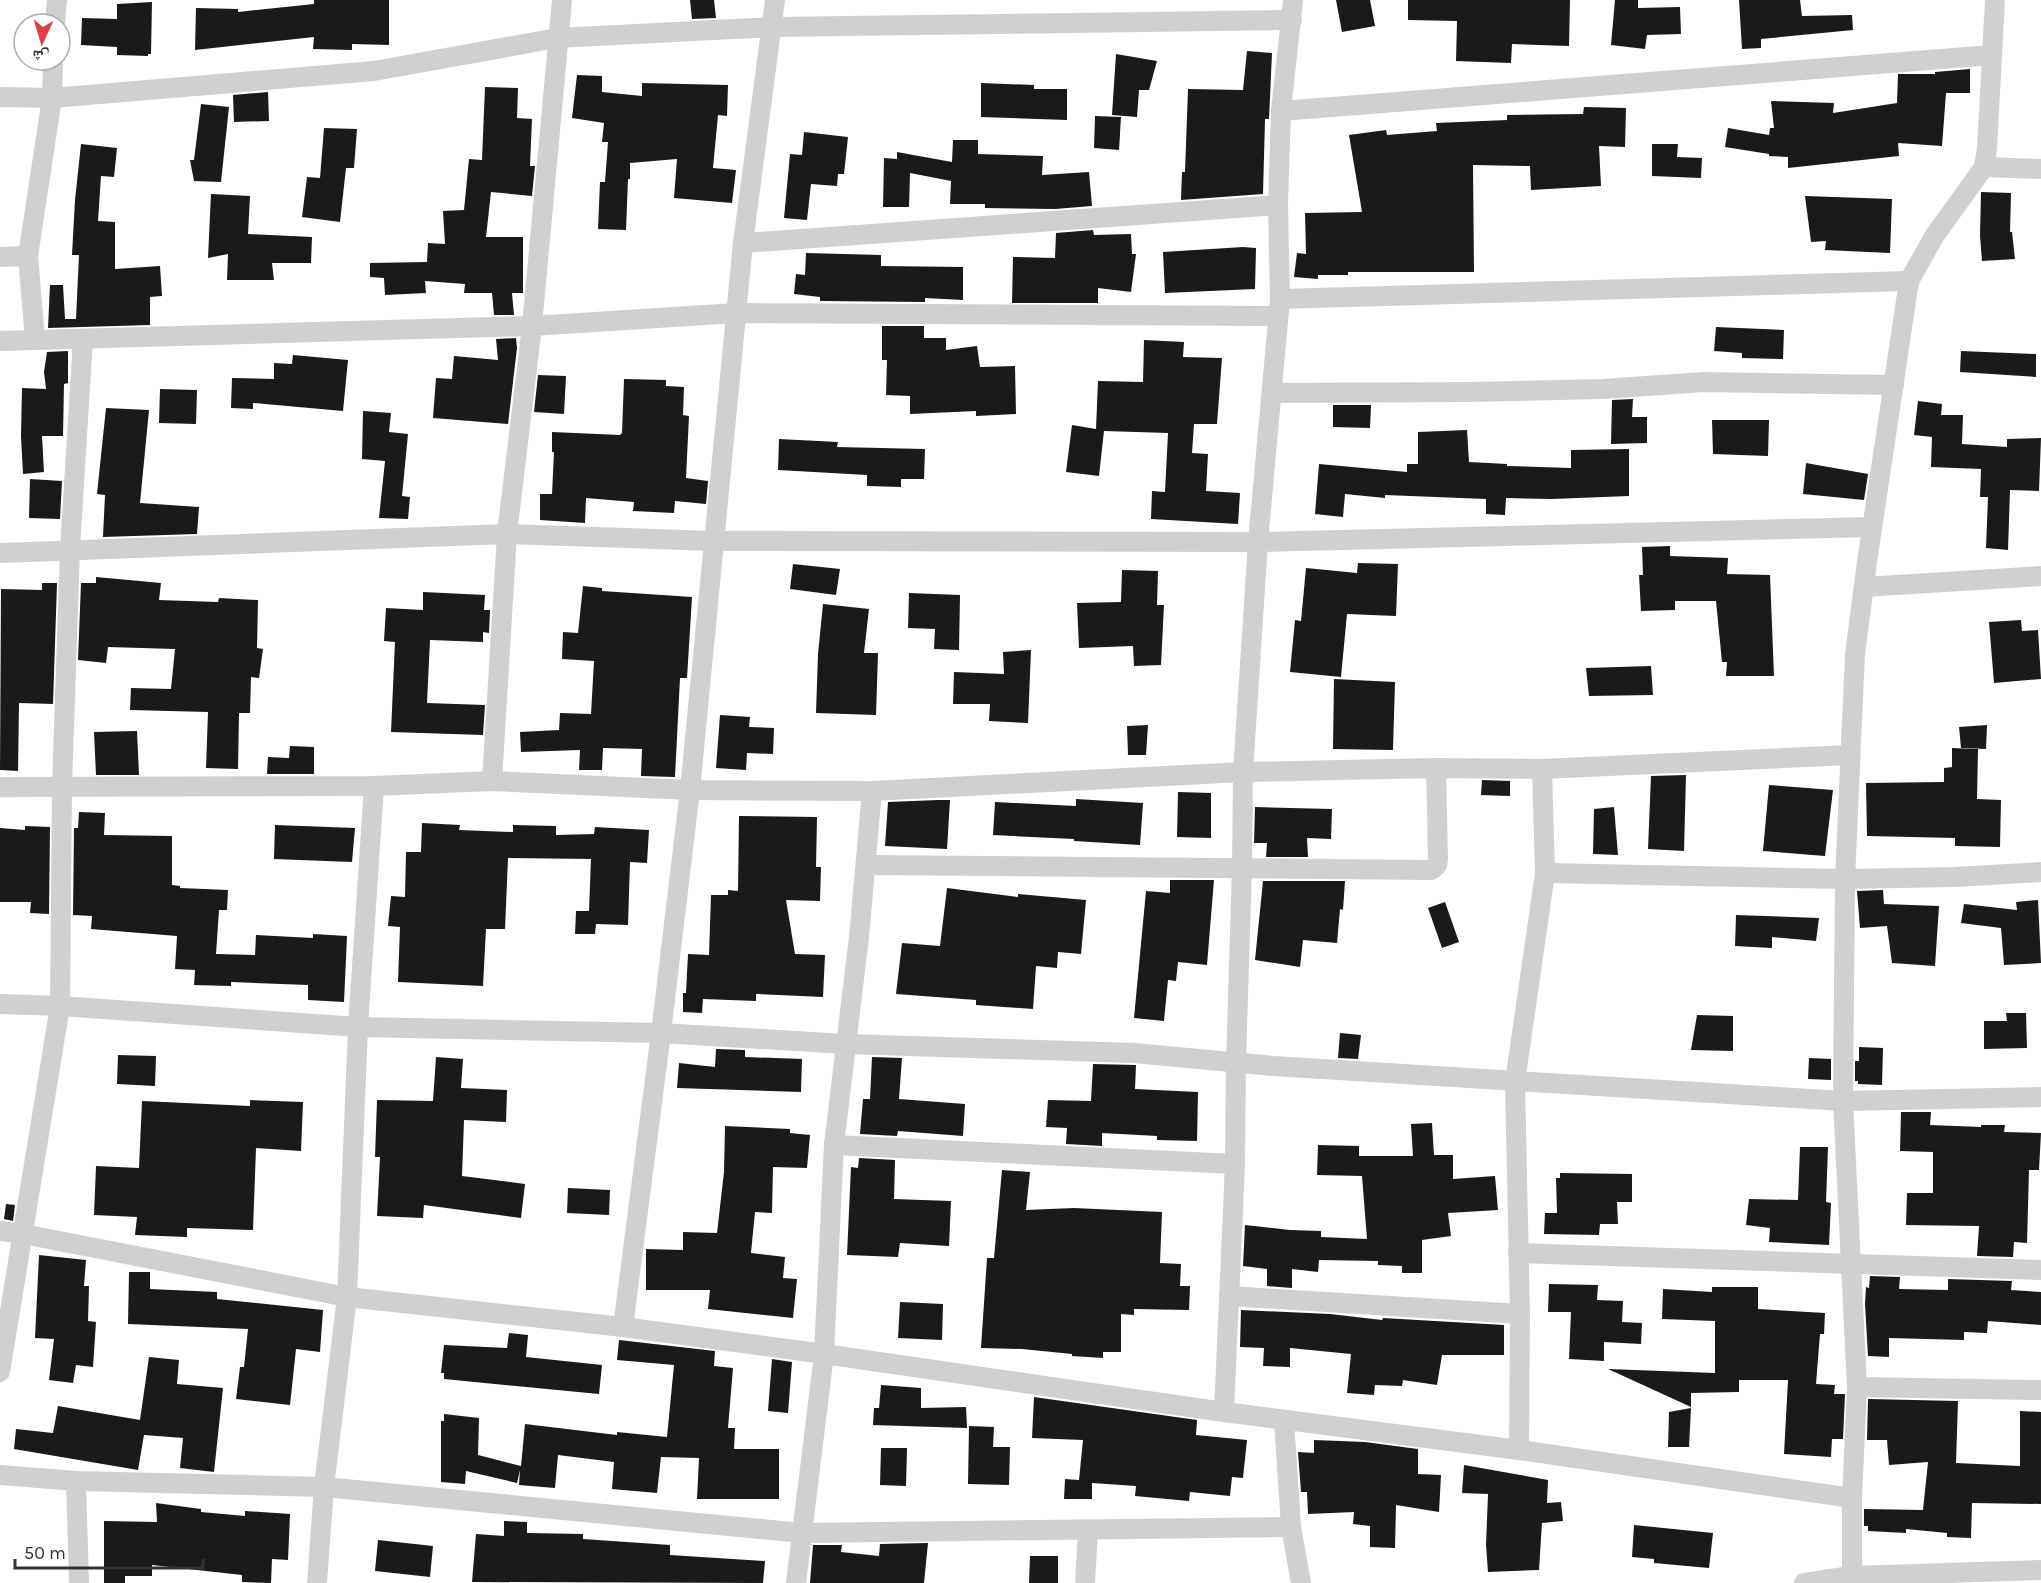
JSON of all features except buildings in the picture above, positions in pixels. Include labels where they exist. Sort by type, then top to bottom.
[{"type":"street","points":[[492,781],[507,534],[532,326],[562,0]]},
{"type":"street","points":[[623,1328],[662,1034],[690,789],[742,243],[775,0]]},
{"type":"street","points":[[1224,1412],[1235,1164],[1243,772],[1258,542],[1279,307],[1278,205],[1281,111],[1293,0]]},
{"type":"street","points":[[1852,1580],[1852,1498],[1857,1387],[1844,1101],[1845,879],[1855,654],[1909,281],[1935,235],[1984,167],[1988,149],[1995,0]]},
{"type":"street","points":[[0,97],[51,98],[374,71],[557,38],[772,27],[1292,20]]},
{"type":"street","points":[[1281,111],[1992,55]]},
{"type":"street","points":[[35,340],[28,255],[53,72]]},
{"type":"street","points":[[1984,167],[2041,169]]},
{"type":"street","points":[[742,243],[1278,205]]},
{"type":"street","points":[[0,257],[28,255]]},
{"type":"street","points":[[0,341],[532,326],[736,313],[1279,307],[1909,281]]},
{"type":"street","points":[[0,1372],[60,1006],[62,786],[70,549],[83,339]]},
{"type":"street","points":[[1272,393],[1581,389],[1704,382],[1893,385]]},
{"type":"street","points":[[0,553],[507,534],[713,541],[1258,542],[1872,527]]},
{"type":"street","points":[[1864,586],[2041,576]]},
{"type":"street","points":[[0,787],[374,786],[492,781],[690,789],[872,791],[1243,772],[1436,768],[1542,769],[1850,755]]},
{"type":"street","points":[[866,866],[1432,870],[1437,865],[1438,859],[1436,768]]},
{"type":"street","points":[[1519,1450],[1520,1314],[1515,1082],[1545,873],[1542,769]]},
{"type":"street","points":[[317,1583],[324,1487],[347,1297],[358,1027],[374,786]]},
{"type":"street","points":[[796,1583],[824,1354],[834,1144],[859,937],[872,791]]},
{"type":"street","points":[[1545,873],[1845,879],[1955,877],[2041,872]]},
{"type":"street","points":[[0,1004],[60,1006],[358,1027],[662,1034],[846,1044],[1134,1053],[1273,1066],[1844,1101],[2041,1097]]},
{"type":"street","points":[[834,1144],[1235,1164]]},
{"type":"street","points":[[0,1231],[347,1297],[623,1328],[824,1354],[1224,1412],[1519,1450],[1852,1498]]},
{"type":"street","points":[[1518,1253],[2041,1270]]},
{"type":"street","points":[[1229,1296],[1520,1314]]},
{"type":"street","points":[[1857,1387],[2041,1390]]},
{"type":"street","points":[[1284,1420],[1291,1527],[1301,1583]]},
{"type":"street","points":[[0,1475],[76,1481],[324,1487],[802,1533],[1291,1527]]},
{"type":"street","points":[[76,1481],[79,1583]]},
{"type":"street","points":[[1085,1583],[1088,1531]]},
{"type":"street","points":[[1804,1583],[2041,1570]]}]
